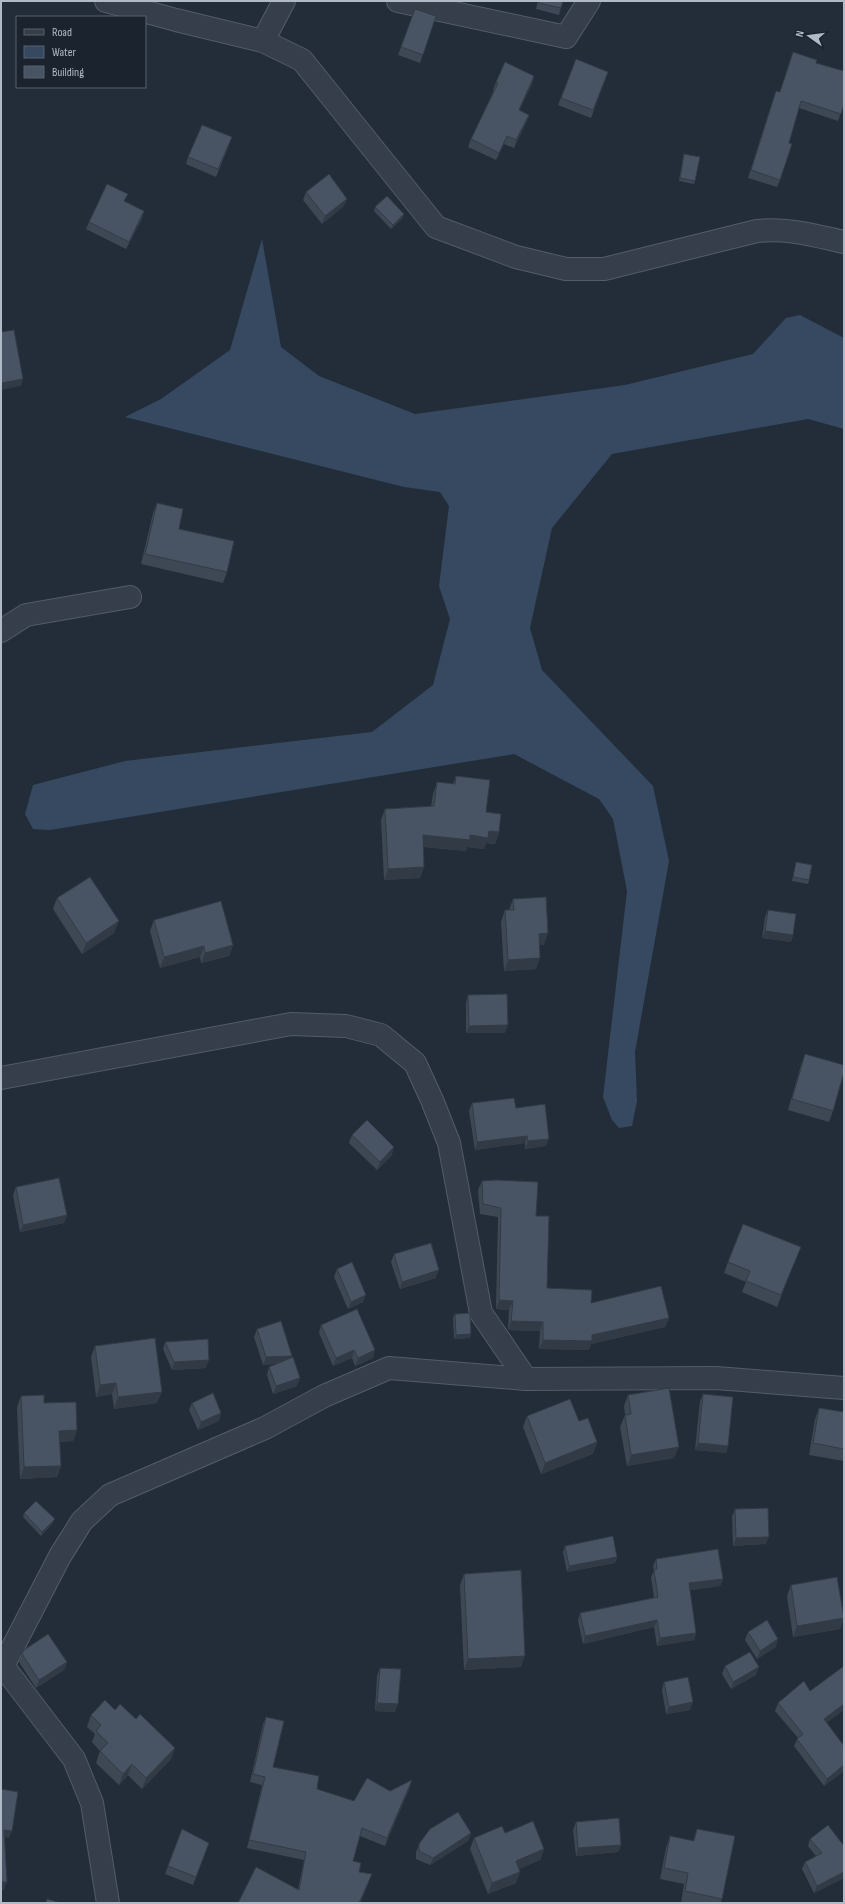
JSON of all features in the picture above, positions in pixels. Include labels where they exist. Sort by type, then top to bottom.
[{"type":"street","points":[[106,1],[172,11],[263,41],[302,60],[436,227],[516,258],[566,269],[604,269],[757,231],[778,229],[797,231],[844,242]]},
{"type":"street","points":[[263,41],[284,1]]},
{"type":"street","points":[[398,1],[566,37],[589,1]]},
{"type":"street","points":[[1,631],[26,615],[130,597]]},
{"type":"street","points":[[1,1078],[292,1024],[346,1026],[381,1035],[415,1063],[432,1100],[449,1143],[481,1313],[526,1379]]},
{"type":"street","points":[[108,1903],[92,1803],[74,1759],[2,1666],[60,1556],[82,1522],[110,1495],[265,1428],[324,1396],[389,1368],[526,1379],[716,1378],[844,1388]]},
{"type":"water","points":[[262,239],[281,347],[319,376],[415,414],[625,385],[753,354],[786,318],[800,315],[844,338],[844,429],[808,419],[612,454],[552,528],[530,628],[542,670],[653,786],[669,861],[635,1052],[637,1101],[632,1126],[619,1128],[612,1120],[603,1097],[627,891],[613,819],[599,799],[514,754],[50,830],[33,829],[25,814],[33,785],[125,761],[372,732],[433,685],[450,619],[439,586],[449,506],[440,492],[404,487],[125,417],[161,399],[230,350]]},
{"type":"building","points":[[539,1],[563,1],[561,8],[539,3]]},
{"type":"building","points":[[415,9],[436,16],[423,55],[401,47]]},
{"type":"building","points":[[793,52],[817,60],[816,63],[844,71],[844,104],[841,114],[801,101],[789,143],[792,144],[780,180],[751,170],[776,91],[780,92]]},
{"type":"building","points":[[576,59],[608,72],[593,110],[561,98]]},
{"type":"building","points":[[505,62],[534,76],[519,110],[529,115],[516,140],[507,136],[499,153],[471,139],[498,83],[496,82]]},
{"type":"building","points":[[202,125],[232,137],[218,169],[188,157]]},
{"type":"building","points":[[684,154],[700,157],[695,181],[680,178]]},
{"type":"building","points":[[329,174],[347,199],[325,216],[306,192]]},
{"type":"building","points":[[107,184],[128,194],[124,201],[144,211],[129,242],[89,222]]},
{"type":"building","points":[[387,196],[404,214],[393,225],[375,207]]},
{"type":"building","points":[[14,330],[23,379],[2,383],[1,332]]},
{"type":"building","points":[[157,503],[183,509],[179,529],[234,541],[227,572],[145,554]]},
{"type":"building","points":[[456,776],[490,780],[486,812],[501,814],[499,832],[489,831],[488,838],[470,835],[470,840],[423,835],[424,867],[388,869],[385,809],[434,806],[437,782],[455,784]]},
{"type":"building","points":[[796,862],[812,865],[809,880],[793,877]]},
{"type":"building","points":[[90,877],[119,921],[86,943],[57,898]]},
{"type":"building","points":[[546,897],[548,933],[539,934],[540,958],[508,960],[505,910],[514,910],[513,899]]},
{"type":"building","points":[[221,901],[233,945],[205,953],[204,946],[164,957],[154,920]]},
{"type":"building","points":[[768,910],[796,914],[793,935],[765,931]]},
{"type":"building","points":[[507,994],[508,1025],[469,1026],[468,995]]},
{"type":"building","points":[[805,1054],[844,1065],[844,1072],[833,1111],[792,1099]]},
{"type":"building","points":[[514,1098],[516,1108],[545,1104],[549,1139],[528,1141],[527,1136],[477,1142],[472,1103]]},
{"type":"building","points":[[367,1120],[394,1147],[380,1162],[352,1135]]},
{"type":"building","points":[[59,1178],[67,1215],[23,1225],[16,1187]]},
{"type":"building","points":[[496,1180],[538,1182],[536,1216],[549,1216],[547,1288],[592,1290],[591,1303],[661,1286],[669,1318],[592,1335],[592,1341],[543,1340],[543,1322],[511,1321],[513,1301],[499,1300],[501,1208],[483,1204],[482,1181]]},
{"type":"building","points":[[743,1224],[801,1247],[781,1295],[746,1281],[750,1271],[728,1262]]},
{"type":"building","points":[[431,1243],[439,1270],[402,1282],[394,1254]]},
{"type":"building","points":[[352,1262],[366,1295],[351,1302],[337,1269]]},
{"type":"building","points":[[357,1309],[375,1350],[358,1358],[354,1350],[336,1358],[321,1325]]},
{"type":"building","points":[[470,1313],[471,1334],[456,1335],[455,1314]]},
{"type":"building","points":[[281,1321],[292,1356],[266,1357],[257,1329]]},
{"type":"building","points":[[155,1338],[162,1392],[118,1397],[116,1383],[100,1385],[95,1346]]},
{"type":"building","points":[[208,1339],[209,1360],[174,1362],[165,1342]]},
{"type":"building","points":[[293,1357],[300,1378],[276,1386],[269,1367]]},
{"type":"building","points":[[669,1388],[679,1447],[631,1455],[625,1415],[631,1414],[628,1395]]},
{"type":"building","points":[[213,1393],[221,1413],[201,1422],[192,1403]]},
{"type":"building","points":[[703,1394],[733,1397],[728,1446],[698,1443]]},
{"type":"building","points":[[44,1395],[44,1403],[76,1402],[77,1430],[59,1431],[61,1466],[24,1467],[21,1396]]},
{"type":"building","points":[[570,1399],[579,1421],[588,1418],[597,1442],[545,1463],[527,1416]]},
{"type":"building","points":[[819,1408],[844,1412],[844,1449],[813,1443]]},
{"type":"building","points":[[36,1501],[55,1519],[42,1532],[24,1513]]},
{"type":"building","points":[[768,1508],[769,1537],[736,1538],[735,1509]]},
{"type":"building","points":[[613,1536],[617,1557],[569,1566],[565,1546]]},
{"type":"building","points":[[718,1549],[723,1579],[689,1583],[696,1633],[660,1638],[657,1620],[585,1636],[580,1613],[658,1597],[654,1570],[657,1569],[656,1559]]},
{"type":"building","points":[[521,1570],[525,1656],[468,1659],[464,1574]]},
{"type":"building","points":[[837,1577],[844,1618],[797,1626],[791,1585]]},
{"type":"building","points":[[767,1620],[778,1639],[760,1651],[748,1632]]},
{"type":"building","points":[[48,1634],[67,1662],[39,1680],[22,1654],[24,1650]]},
{"type":"building","points":[[750,1652],[759,1667],[733,1682],[725,1666]]},
{"type":"building","points":[[844,1666],[844,1704],[824,1719],[844,1746],[844,1765],[827,1779],[797,1739],[803,1734],[778,1703],[804,1681],[810,1691]]},
{"type":"building","points":[[380,1668],[401,1669],[398,1704],[377,1703]]},
{"type":"building","points":[[688,1677],[693,1702],[669,1707],[664,1682]]},
{"type":"building","points":[[105,1700],[115,1710],[120,1704],[136,1719],[140,1714],[175,1748],[146,1778],[132,1764],[123,1774],[100,1751],[108,1743],[96,1731],[101,1725],[91,1715]]},
{"type":"building","points":[[266,1717],[284,1721],[273,1767],[319,1776],[317,1789],[354,1801],[367,1778],[390,1791],[412,1780],[387,1838],[362,1828],[353,1861],[361,1863],[359,1872],[372,1874],[359,1903],[238,1903],[256,1867],[299,1890],[306,1852],[249,1840],[265,1777],[253,1774]]},
{"type":"building","points":[[1,1789],[18,1792],[12,1831],[4,1830],[7,1882],[1,1882]]},
{"type":"building","points":[[458,1812],[471,1833],[433,1858],[419,1851],[419,1844],[430,1829]]},
{"type":"building","points":[[619,1818],[621,1845],[578,1848],[576,1822]]},
{"type":"building","points":[[533,1821],[544,1849],[516,1861],[520,1872],[492,1883],[474,1838],[502,1826],[505,1833]]},
{"type":"building","points":[[828,1825],[844,1846],[844,1872],[817,1886],[805,1862],[822,1853],[810,1839]]},
{"type":"building","points":[[182,1829],[209,1843],[196,1877],[168,1866]]},
{"type":"building","points":[[697,1829],[735,1836],[722,1899],[685,1891],[688,1873],[664,1868],[670,1836],[694,1841]]},
{"type":"building","points":[[47,1899],[61,1903],[46,1903]]}]
